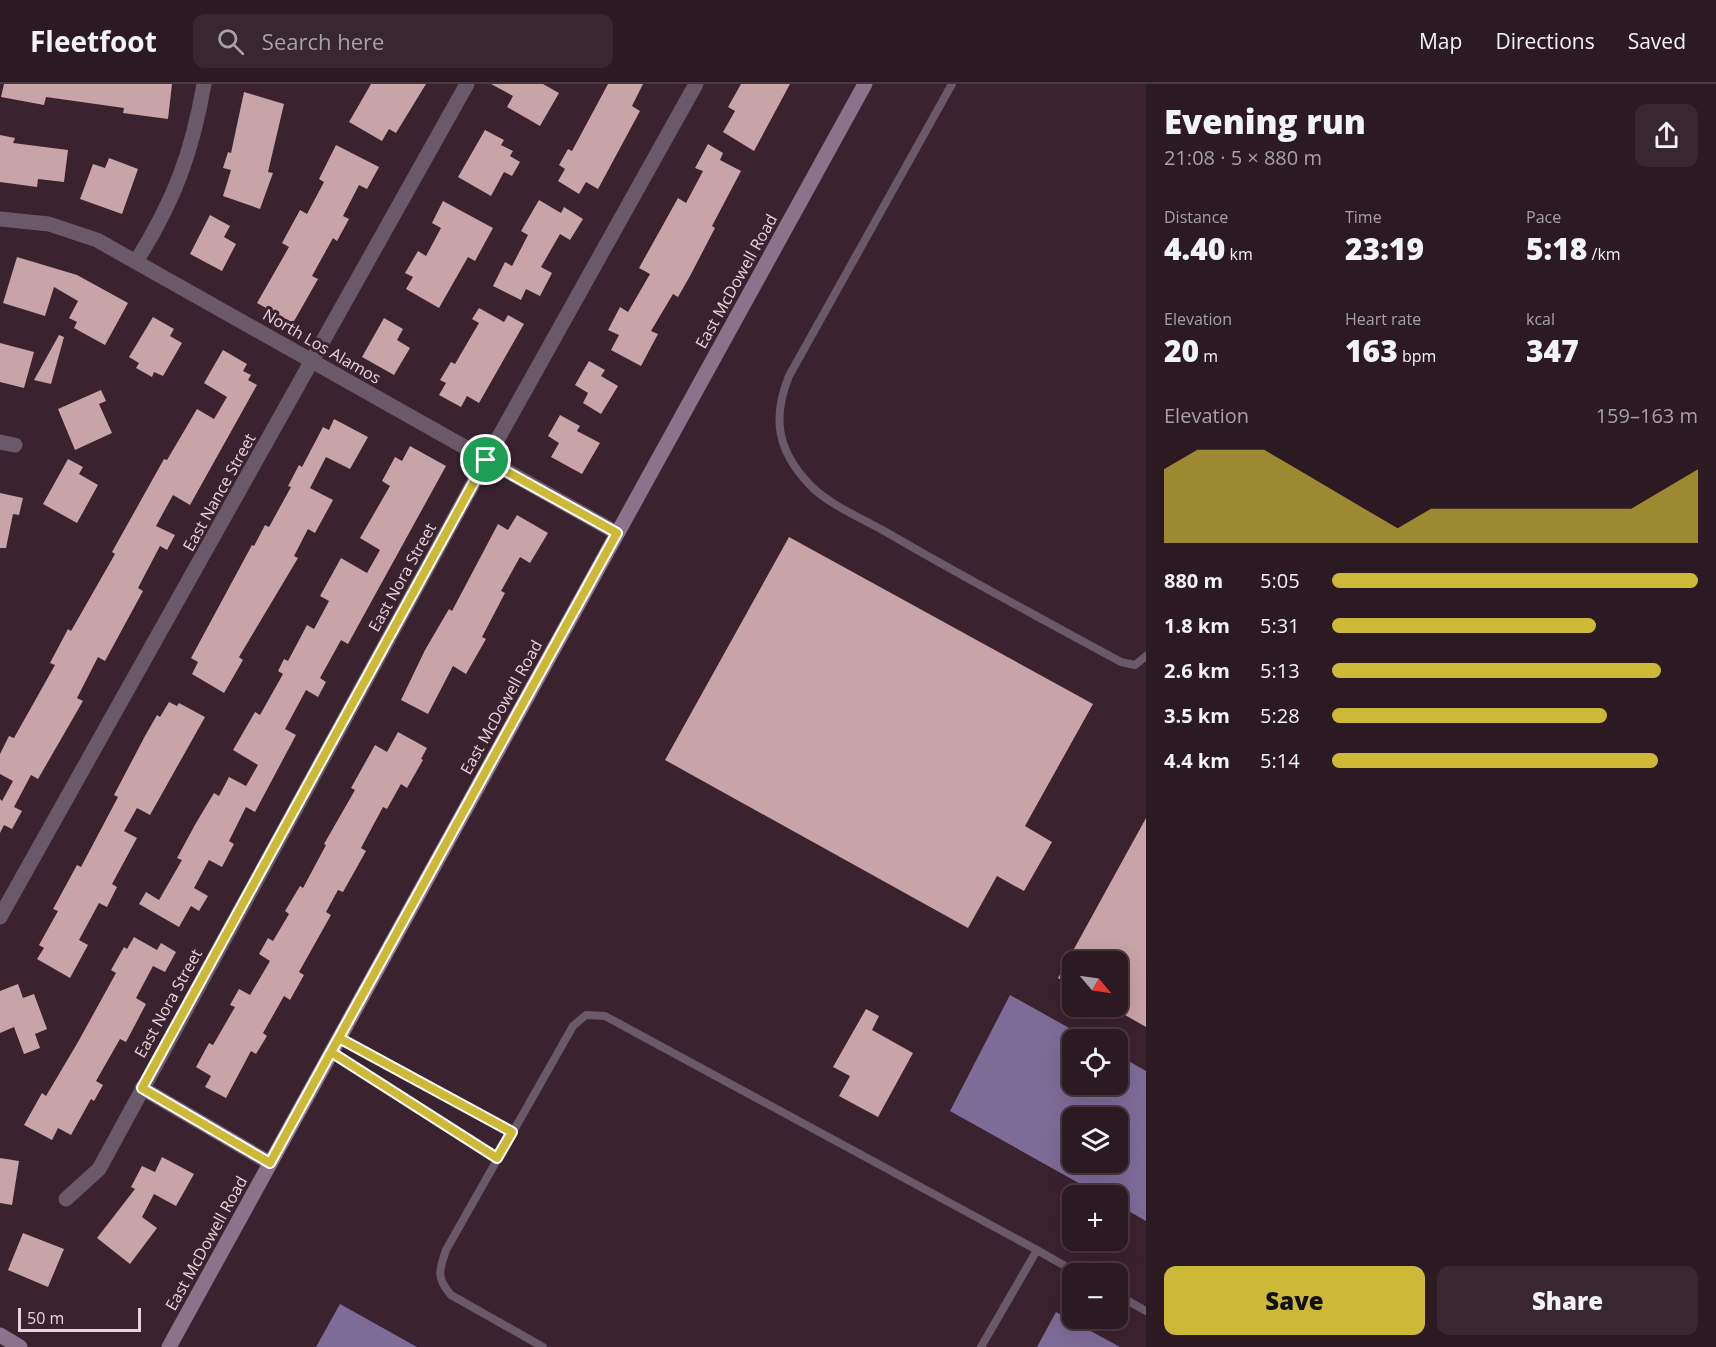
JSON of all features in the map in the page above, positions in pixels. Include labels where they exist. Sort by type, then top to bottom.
[{"type":"main road","name":"East McDowell Road","points":[[169,1347],[865,84]]},
{"type":"main road","points":[[0,1335],[20,1347]]},
{"type":"street","points":[[137,260],[162,220],[184,171],[204,84]]},
{"type":"street","name":"East Nance Street","points":[[0,917],[467,84]]},
{"type":"street","name":"East Nora Street","points":[[66,1199],[99,1169],[486,460],[696,84]]},
{"type":"street","name":"North Los Alamos","points":[[0,219],[49,224],[97,240],[137,260],[617,533]]},
{"type":"street","points":[[142,1088],[270,1163]]},
{"type":"lane","points":[[952,84],[789,376],[781,396],[777,422],[788,453],[810,486],[944,565],[1120,662],[1135,665],[1146,656]]},
{"type":"lane","points":[[543,1347],[451,1295],[441,1283],[440,1267],[446,1250],[573,1026],[586,1015],[605,1016],[1062,1264]]},
{"type":"lane","points":[[339,1038],[512,1132]]},
{"type":"lane","points":[[331,1052],[497,1158]]},
{"type":"lane","points":[[981,1347],[1037,1250]]},
{"type":"lane","points":[[1128,1301],[1146,1311]]},
{"type":"shaded area","points":[[1010,995],[1071,1029],[1062,1029],[1062,1095],[1128,1095],[1128,1061],[1146,1071],[1146,1221],[1128,1211],[1128,1185],[1082,1185],[950,1111]]},
{"type":"shaded area","points":[[340,1304],[417,1347],[316,1347]]},
{"type":"shaded area","points":[[1056,1312],[1062,1315],[1062,1329],[1087,1329],[1120,1347],[1037,1347]]},
{"type":"building","points":[[4,84],[172,84],[168,119],[123,113],[124,108],[46,97],[44,105],[1,97]]},
{"type":"building","points":[[371,84],[426,84],[396,133],[389,129],[382,141],[349,122]]},
{"type":"building","points":[[491,84],[543,84],[559,93],[540,126],[507,107],[513,96]]},
{"type":"building","points":[[608,84],[643,84],[632,106],[640,111],[598,189],[586,182],[579,194],[558,181],[565,169],[559,165],[568,149],[572,151]]},
{"type":"building","points":[[741,84],[790,84],[754,151],[723,132],[735,111],[728,107]]},
{"type":"building","points":[[244,92],[284,104],[268,172],[273,173],[260,209],[223,196],[231,170],[223,168],[228,152],[231,153]]},
{"type":"building","points":[[485,130],[504,140],[501,145],[513,151],[510,156],[520,162],[512,176],[504,172],[491,196],[458,177]]},
{"type":"building","points":[[0,135],[15,138],[13,143],[68,150],[64,182],[38,179],[37,187],[0,182]]},
{"type":"building","points":[[708,144],[723,153],[720,160],[741,171],[712,226],[715,228],[690,276],[678,297],[673,294],[651,331],[658,334],[641,366],[611,350],[619,335],[608,330],[620,307],[628,312],[650,274],[639,268],[678,198],[686,203],[703,171],[695,168]]},
{"type":"building","points":[[336,145],[379,167],[367,189],[359,185],[343,216],[349,219],[337,241],[333,238],[312,276],[318,279],[293,323],[257,303],[289,247],[282,243],[300,210],[307,214],[324,182],[319,179]]},
{"type":"building","points":[[109,158],[138,169],[122,214],[80,199],[93,164],[105,168]]},
{"type":"building","points":[[539,200],[561,213],[564,207],[583,219],[570,240],[560,234],[541,267],[552,273],[540,296],[526,289],[521,300],[493,286],[505,262],[512,266],[528,235],[521,231]]},
{"type":"building","points":[[443,201],[493,228],[475,261],[468,257],[439,308],[406,289],[413,277],[405,273],[418,251],[426,256],[441,228],[432,223]]},
{"type":"building","points":[[210,215],[230,226],[224,237],[236,244],[222,271],[190,254]]},
{"type":"building","points":[[17,257],[77,275],[128,303],[105,345],[74,328],[77,322],[69,318],[78,301],[54,287],[45,316],[3,303]]},
{"type":"building","points":[[479,308],[504,322],[508,315],[524,324],[479,403],[467,396],[461,407],[439,395],[446,383],[440,380],[451,362],[455,364],[479,323],[472,319]]},
{"type":"building","points":[[153,317],[174,329],[170,336],[182,343],[163,376],[154,372],[152,377],[136,368],[139,363],[129,357]]},
{"type":"building","points":[[384,318],[403,329],[397,340],[410,348],[394,375],[362,357]]},
{"type":"building","points":[[59,335],[64,337],[51,384],[34,380]]},
{"type":"building","points":[[0,343],[34,352],[24,388],[0,382]]},
{"type":"building","points":[[223,350],[247,364],[243,371],[251,375],[248,380],[257,385],[190,505],[173,495],[156,526],[175,535],[167,550],[160,546],[138,588],[143,591],[105,661],[98,657],[77,698],[83,701],[38,779],[31,775],[14,807],[22,811],[12,829],[4,825],[0,833],[0,799],[2,801],[13,781],[0,774],[0,754],[9,736],[14,738],[55,665],[50,663],[68,629],[71,631],[115,554],[112,552],[164,459],[167,460],[197,409],[214,419],[227,397],[204,383]]},
{"type":"building","points":[[589,361],[605,370],[601,376],[618,386],[601,414],[583,403],[588,393],[575,385]]},
{"type":"building","points":[[101,390],[106,401],[99,404],[112,433],[75,450],[58,409]]},
{"type":"building","points":[[560,415],[580,426],[577,431],[600,443],[582,474],[551,457],[559,443],[548,436]]},
{"type":"building","points":[[334,419],[368,437],[350,469],[326,457],[310,488],[333,500],[315,533],[308,529],[294,556],[298,558],[239,657],[243,660],[224,693],[192,674],[198,662],[191,658],[252,545],[254,546],[265,525],[269,527],[291,487],[288,486],[299,465],[302,467],[323,427],[329,430]]},
{"type":"building","points":[[410,446],[446,466],[348,644],[341,640],[320,678],[326,682],[318,697],[306,690],[285,729],[296,735],[255,812],[246,807],[229,841],[234,844],[222,867],[209,860],[194,888],[208,896],[199,911],[191,906],[179,927],[139,904],[146,892],[159,900],[182,860],[177,858],[214,793],[219,796],[229,777],[246,786],[258,765],[233,750],[255,712],[260,715],[283,674],[278,671],[284,659],[288,661],[307,625],[314,629],[329,601],[320,596],[341,558],[367,573],[380,550],[360,538],[390,486],[382,481],[395,457],[402,461]]},
{"type":"building","points":[[68,459],[83,467],[79,474],[98,485],[77,523],[43,504]]},
{"type":"building","points":[[0,493],[23,498],[19,515],[13,514],[6,548],[0,548]]},
{"type":"building","points":[[517,515],[548,533],[530,563],[520,557],[501,591],[505,593],[482,637],[486,639],[466,674],[453,666],[428,714],[401,700],[425,650],[449,609],[452,611],[498,524],[508,530]]},
{"type":"building","points":[[789,537],[1093,704],[1025,826],[1052,842],[1024,891],[997,876],[968,928],[665,760]]},
{"type":"building","points":[[169,702],[177,706],[179,703],[205,717],[150,815],[137,808],[124,831],[137,838],[112,884],[117,887],[107,907],[99,903],[79,940],[88,945],[70,978],[37,959],[44,948],[39,945],[58,911],[53,909],[77,865],[81,867],[118,797],[114,795],[145,736],[157,715],[160,717]]},
{"type":"building","points":[[398,732],[427,748],[421,759],[423,760],[407,788],[401,784],[387,809],[383,807],[361,848],[366,851],[343,892],[338,890],[326,912],[331,915],[299,972],[304,975],[290,1000],[284,996],[263,1033],[267,1036],[256,1054],[251,1051],[226,1098],[205,1087],[211,1076],[196,1067],[209,1043],[213,1045],[235,1007],[230,1005],[239,989],[250,995],[270,961],[259,954],[268,938],[273,941],[289,914],[285,911],[300,886],[303,888],[326,845],[324,844],[355,790],[351,788],[375,745],[387,752]]},
{"type":"building","points":[[1146,818],[1146,1027],[1128,1017],[1128,951],[1073,951]]},
{"type":"building","points":[[134,937],[157,950],[161,943],[176,952],[165,972],[153,966],[136,998],[146,1004],[126,1042],[120,1039],[96,1081],[103,1085],[94,1101],[91,1099],[71,1135],[58,1128],[52,1140],[24,1125],[42,1093],[46,1096],[78,1042],[116,973],[111,970],[124,947],[127,949]]},
{"type":"building","points":[[18,984],[23,998],[34,994],[47,1029],[35,1034],[40,1048],[24,1054],[14,1027],[0,1033],[0,991]]},
{"type":"building","points":[[866,1009],[879,1016],[872,1030],[913,1053],[878,1117],[839,1096],[850,1076],[833,1067]]},
{"type":"building","points":[[162,1157],[194,1174],[176,1206],[154,1194],[142,1217],[157,1228],[130,1264],[97,1238],[135,1189],[131,1187],[142,1166],[155,1172]]},
{"type":"building","points":[[0,1158],[19,1161],[12,1205],[0,1203]]},
{"type":"building","points":[[23,1233],[64,1249],[48,1287],[8,1270]]},
{"type":"route","points":[[486,460],[142,1088],[270,1163],[331,1052],[339,1038],[512,1132],[497,1158],[331,1052],[617,533],[486,460]]}]
